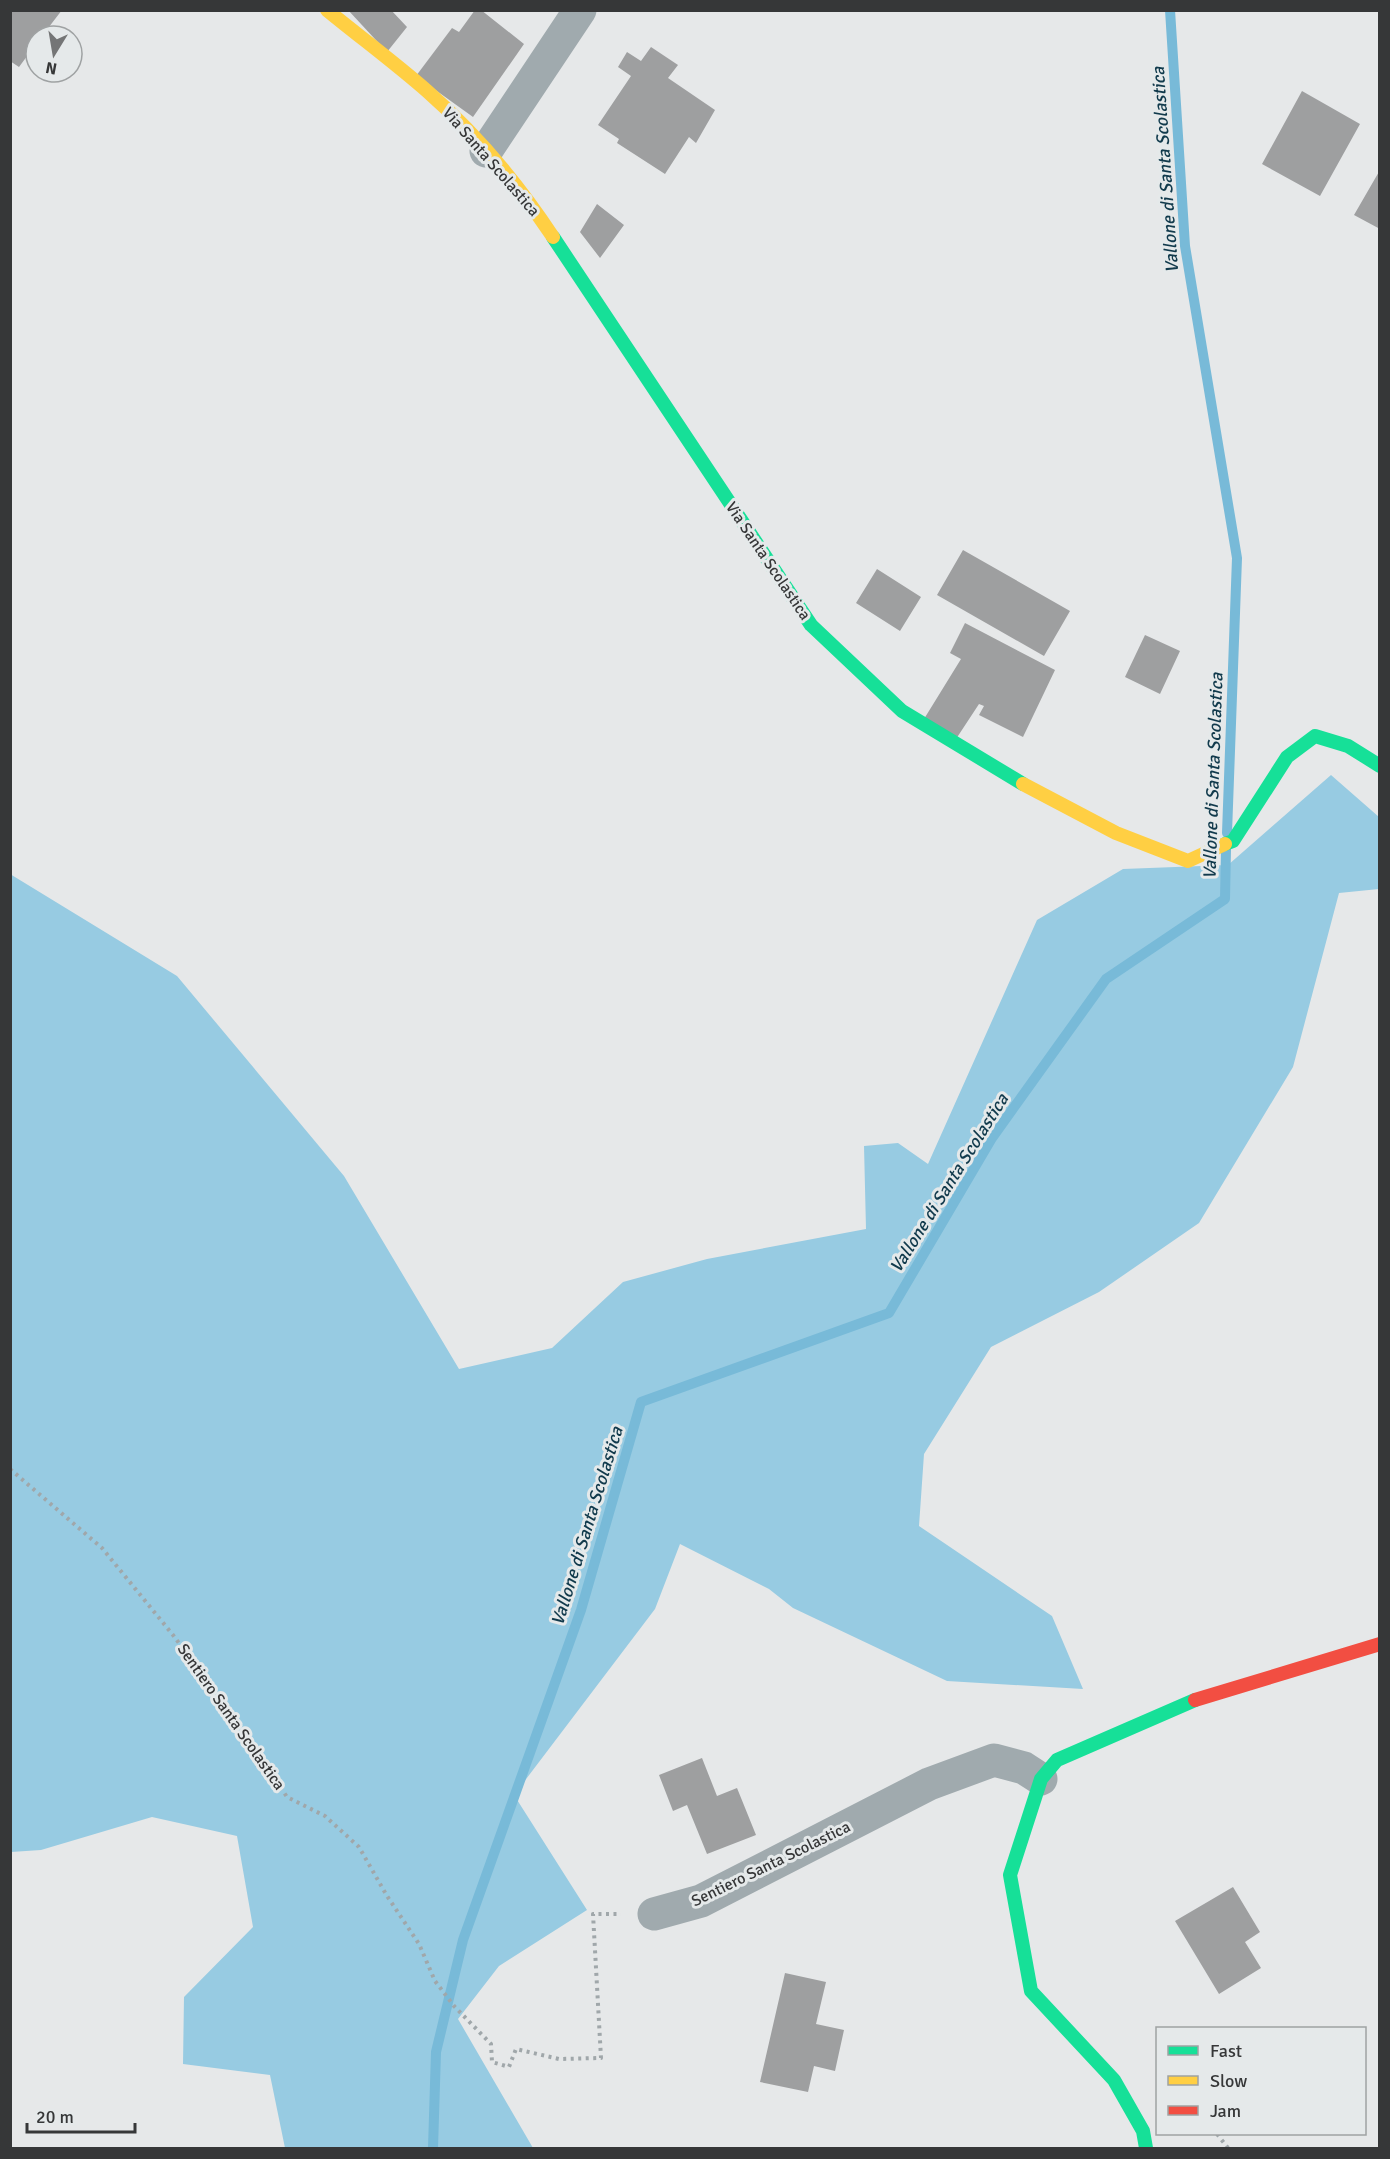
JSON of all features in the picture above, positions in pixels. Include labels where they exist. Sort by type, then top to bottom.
[{"type":"street","name":"Via Santa Scolastica","points":[[327,10],[428,92],[486,151],[534,208],[811,625],[902,711],[1000,771],[1095,822],[1188,861],[1233,841],[1287,757],[1315,736],[1348,746],[1380,766]]},
{"type":"street","points":[[486,151],[580,10]]},
{"type":"street","points":[[1146,2148],[1143,2131],[1113,2080],[1031,1990],[1010,1875],[1041,1779],[1057,1760],[1181,1704],[1380,1644]]},
{"type":"street","name":"Sentiero Santa Scolastica","points":[[654,1914],[701,1901],[929,1784],[994,1760],[1024,1768],[1041,1779]]},
{"type":"path","name":"Sentiero Santa Scolastica","points":[[10,1469],[102,1548],[173,1635],[237,1722],[287,1797],[325,1816],[359,1847],[387,1896],[419,1944],[435,1981],[454,2006],[491,2044],[492,2062],[509,2067],[516,2049],[559,2060],[601,2058],[593,1914],[654,1914]]},
{"type":"path","points":[[1218,2135],[1228,2148]]},
{"type":"shaded area","points":[[1331,775],[1379,817],[1379,889],[1339,893],[1293,1067],[1199,1223],[1099,1292],[991,1347],[924,1454],[919,1526],[1052,1616],[1083,1689],[947,1681],[793,1608],[769,1589],[680,1544],[655,1609],[514,1795],[587,1910],[499,1966],[458,2019],[533,2148],[285,2148],[270,2075],[183,2064],[184,1997],[253,1927],[237,1836],[152,1817],[41,1850],[11,1852],[10,874],[177,976],[344,1176],[459,1369],[552,1348],[623,1282],[707,1259],[866,1229],[864,1146],[898,1143],[928,1164],[1037,920],[1123,869],[1228,865]]},
{"type":"building","points":[[10,10],[62,10],[51,24],[24,24],[24,60],[19,67],[10,61]]},
{"type":"building","points":[[348,10],[391,10],[407,27],[387,52]]},
{"type":"building","points":[[475,10],[481,10],[524,44],[473,117],[416,76],[452,28],[459,32]]},
{"type":"building","points":[[651,47],[678,65],[668,78],[715,110],[696,143],[689,137],[665,174],[617,143],[619,139],[598,125],[631,76],[618,67],[627,52],[641,61]]},
{"type":"building","points":[[1302,91],[1360,124],[1320,196],[1262,164]]},
{"type":"building","points":[[1380,170],[1380,229],[1354,215]]},
{"type":"building","points":[[597,204],[624,225],[600,258],[580,232]]},
{"type":"building","points":[[963,550],[1070,611],[1044,656],[937,595]]},
{"type":"building","points":[[877,569],[921,597],[900,631],[856,603]]},
{"type":"building","points":[[965,623],[1055,670],[1023,737],[979,715],[984,706],[979,704],[956,739],[924,719],[961,659],[950,653]]},
{"type":"building","points":[[1145,635],[1180,651],[1160,694],[1125,677]]},
{"type":"building","points":[[702,1758],[717,1796],[737,1788],[756,1835],[707,1854],[687,1805],[673,1811],[659,1775]]},
{"type":"building","points":[[1233,1887],[1260,1932],[1245,1942],[1261,1968],[1219,1994],[1175,1921]]},
{"type":"building","points":[[785,1973],[826,1982],[816,2024],[844,2030],[835,2071],[814,2066],[808,2092],[760,2082]]},
{"type":"waterway","name":"Vallone di Santa Scolastica","points":[[1170,10],[1185,246],[1237,558],[1227,833]]},
{"type":"waterway","name":"Vallone di Santa Scolastica","points":[[433,2148],[436,2052],[463,1940],[581,1610],[641,1402],[889,1313],[992,1138],[1106,979],[1225,899],[1226,849]]},
{"type":"traffic: fast","points":[[553,237],[811,625],[902,711],[1023,784]]},
{"type":"traffic: fast","points":[[1225,844],[1233,841],[1287,757],[1315,736],[1348,746],[1380,766]]},
{"type":"traffic: fast","points":[[1146,2148],[1143,2131],[1114,2080],[1031,1991],[1010,1875],[1041,1779],[1057,1760],[1195,1700]]},
{"type":"traffic: slow","points":[[327,10],[415,81],[462,124],[510,179],[553,237]]},
{"type":"traffic: slow","points":[[1023,784],[1116,833],[1188,861],[1225,844]]},
{"type":"traffic: jam","points":[[1195,1700],[1380,1644]]}]
